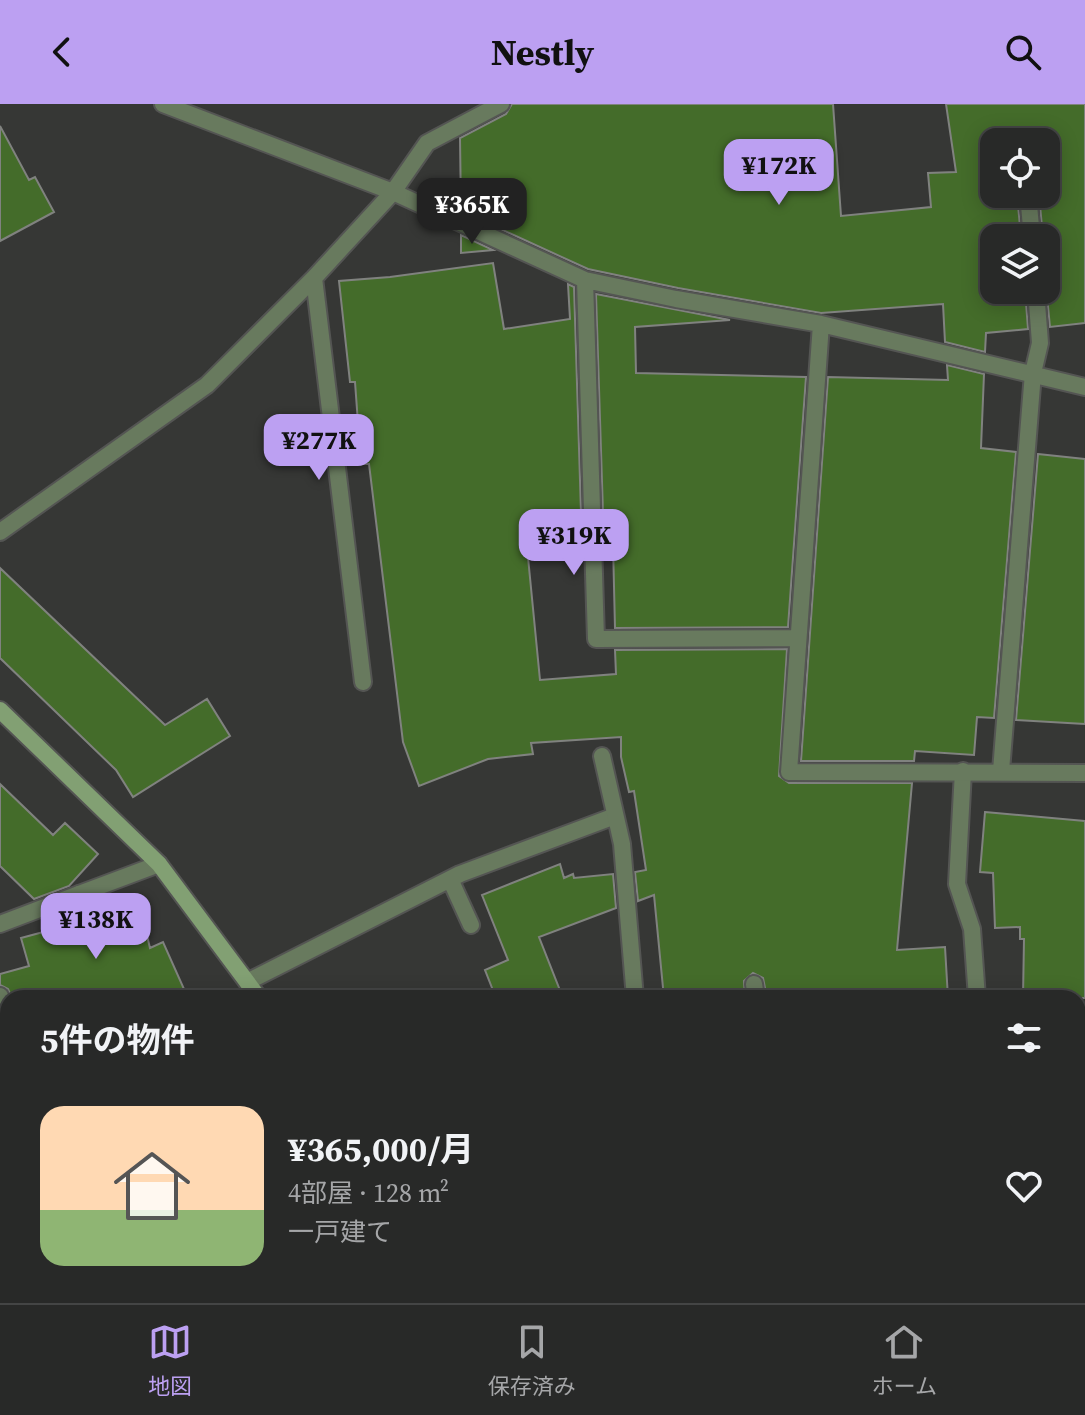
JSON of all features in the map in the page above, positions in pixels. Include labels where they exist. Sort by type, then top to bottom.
[{"type":"street","points":[[163,104],[393,192],[585,280],[821,324],[1085,387]]},
{"type":"street","points":[[0,532],[207,385],[314,278],[393,192],[427,143],[501,104]]},
{"type":"street","points":[[314,278],[363,682]]},
{"type":"street","points":[[585,280],[596,639],[797,638]]},
{"type":"street","points":[[1001,771],[1033,373],[1040,343],[1037,304]]},
{"type":"street","points":[[821,324],[789,772],[1085,773]]},
{"type":"street","points":[[0,710],[159,864],[253,990]]},
{"type":"street","points":[[602,756],[622,844],[634,990]]},
{"type":"street","points":[[963,771],[957,884],[972,929],[976,990]]},
{"type":"street","points":[[247,982],[450,879],[615,816]]},
{"type":"street","points":[[0,924],[159,864]]},
{"type":"street","points":[[450,879],[471,925]]},
{"type":"building","points":[[512,104],[833,104],[841,216],[931,207],[928,173],[956,172],[946,104],[1085,104],[1085,323],[1050,327],[1048,304],[1060,304],[1060,224],[1042,224],[1040,208],[1060,208],[1060,128],[980,128],[980,208],[1018,208],[1020,224],[980,224],[980,304],[1026,304],[1028,329],[986,333],[985,352],[945,342],[943,304],[821,313],[678,288],[588,269],[461,211],[460,138],[506,114]]},
{"type":"building","points":[[0,126],[29,180],[35,177],[54,212],[0,241]]},
{"type":"building","points":[[461,235],[493,250],[461,253]]},
{"type":"building","points":[[493,263],[504,329],[570,319],[568,284],[574,287],[582,545],[527,547],[540,680],[616,674],[615,650],[787,649],[779,776],[789,783],[912,783],[897,950],[945,947],[948,990],[765,990],[763,978],[753,973],[744,981],[745,990],[663,990],[654,895],[638,901],[635,872],[646,870],[634,791],[629,792],[621,757],[621,737],[531,743],[533,754],[488,759],[419,786],[403,742],[369,464],[361,464],[355,382],[350,382],[339,281]]},
{"type":"building","points":[[596,294],[730,320],[635,327],[636,373],[806,377],[788,627],[615,628],[613,544],[604,544]]},
{"type":"building","points":[[947,365],[984,374],[981,448],[1016,452],[994,718],[977,717],[974,755],[915,751],[914,761],[801,761],[828,377],[948,380]]},
{"type":"building","points":[[1038,454],[1085,459],[1085,724],[1016,720]]},
{"type":"building","points":[[0,568],[165,725],[207,699],[230,736],[133,797],[116,770],[0,658]]},
{"type":"building","points":[[0,784],[53,835],[65,823],[98,854],[69,886],[34,899],[0,866]]},
{"type":"building","points":[[985,812],[1085,821],[1085,990],[1023,990],[1024,939],[1020,939],[1020,927],[995,928],[993,873],[980,872]]},
{"type":"building","points":[[560,864],[564,878],[573,874],[574,878],[613,874],[616,908],[539,937],[560,990],[493,990],[485,970],[508,960],[482,895]]},
{"type":"building","points":[[139,903],[150,948],[163,942],[184,990],[8,990],[0,985],[0,974],[29,966],[21,938],[62,927],[56,921]]}]
